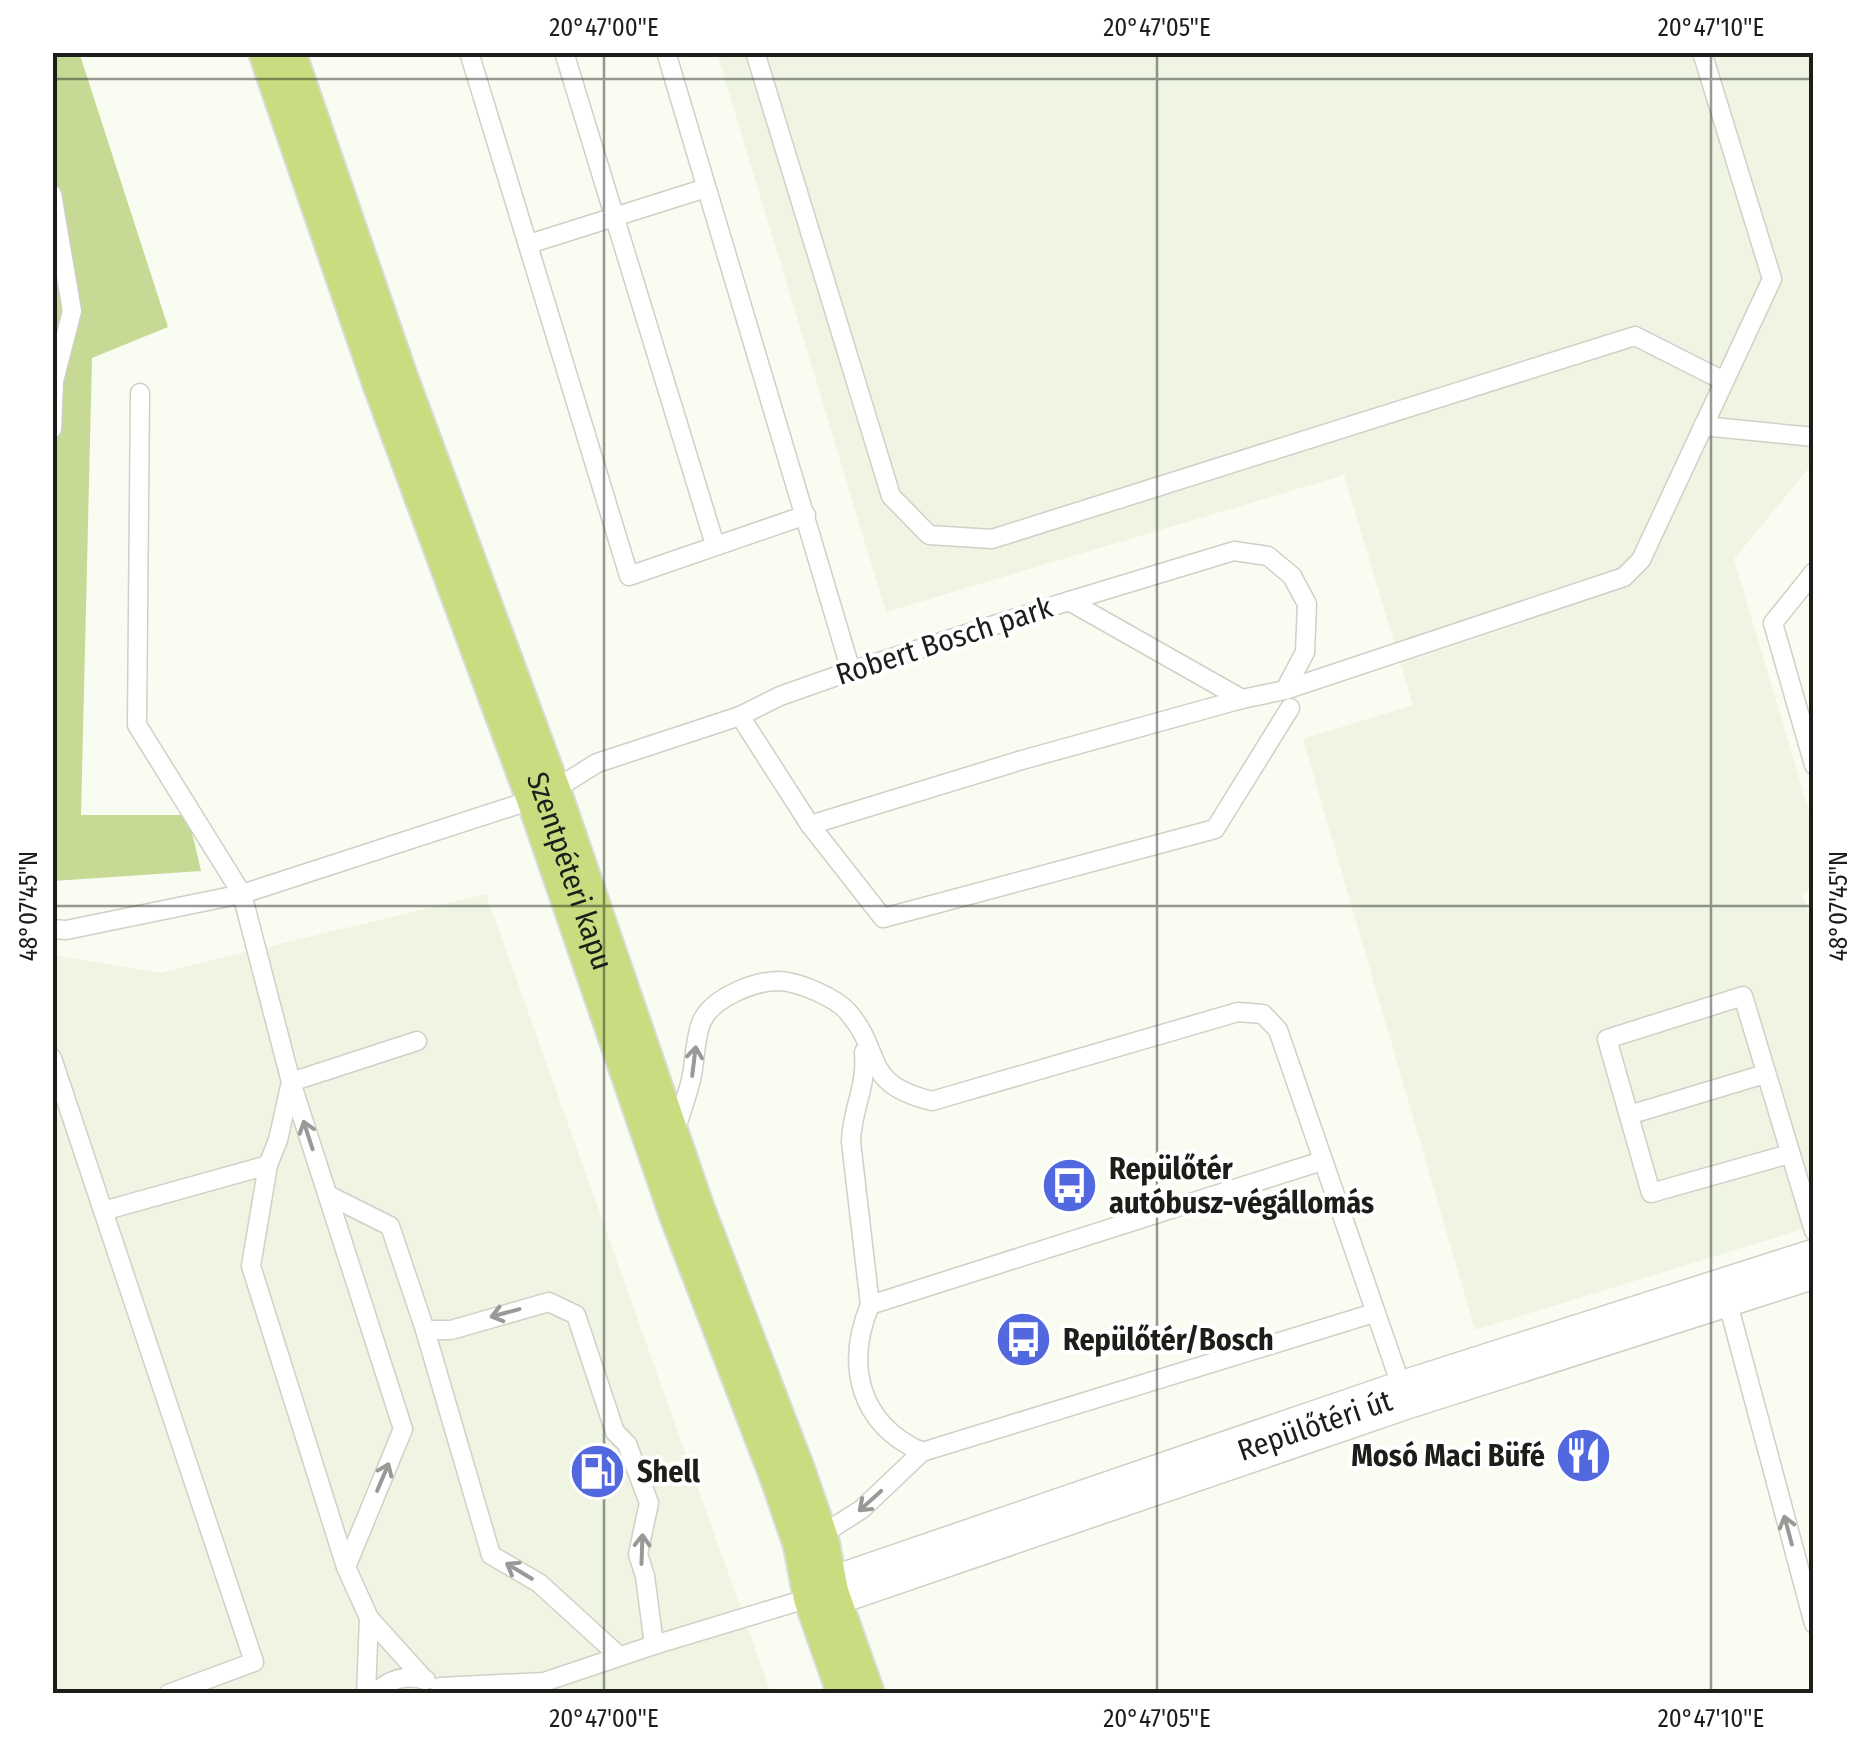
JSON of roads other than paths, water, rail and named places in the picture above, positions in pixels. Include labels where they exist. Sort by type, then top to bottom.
[{"type":"main road","name":"Szentpéteri kapu","points":[[277,52],[390,380],[544,796],[667,1154],[811,1542],[822,1594],[856,1694]]},
{"type":"street","name":"Repülőtéri út","points":[[822,1594],[1404,1394],[1814,1264]]},
{"type":"lane","points":[[469,52],[630,576],[806,515]]},
{"type":"lane","points":[[564,52],[715,545]]},
{"type":"lane","points":[[666,52],[851,671]]},
{"type":"lane","points":[[755,52],[891,496],[929,535],[992,539],[1636,336],[1724,381]]},
{"type":"lane","points":[[810,825],[1022,760],[1242,700],[1287,699],[1624,577],[1641,560],[1772,278],[1702,52]]},
{"type":"lane","points":[[529,244],[706,188]]},
{"type":"lane","points":[[52,194],[72,311],[54,381],[52,429]]},
{"type":"lane","points":[[140,393],[137,725],[242,894],[291,1082],[403,1429],[346,1566]]},
{"type":"lane","points":[[1703,426],[1814,437]]},
{"type":"lane","points":[[740,716],[810,825],[883,918],[1215,829],[1287,699],[1305,652],[1307,604],[1292,576],[1268,556],[1234,551],[1069,601]]},
{"type":"lane","points":[[1814,572],[1773,623],[1814,765]]},
{"type":"lane","name":"Robert Bosch park","points":[[52,930],[242,894],[544,796],[597,763],[740,716],[780,696],[851,671],[1069,601],[1242,700]]},
{"type":"lane","points":[[667,1154],[692,1077],[702,1018],[722,1000],[749,986],[780,981],[814,991],[846,1011],[878,1072],[906,1094],[932,1101],[1238,1012],[1263,1014],[1278,1030],[1404,1394]]},
{"type":"lane","points":[[1789,1154],[1651,1194],[1607,1039],[1744,996],[1814,1232]]},
{"type":"lane","points":[[862,1037],[866,1076],[852,1118],[850,1142],[870,1305],[859,1330],[858,1382],[886,1428],[922,1452]]},
{"type":"lane","points":[[291,1082],[417,1041]]},
{"type":"lane","points":[[52,1058],[254,1662],[168,1694]]},
{"type":"lane","points":[[1629,1116],[1765,1074]]},
{"type":"lane","points":[[291,1082],[268,1166],[251,1266],[346,1566],[369,1618],[437,1686]]},
{"type":"lane","points":[[870,1305],[1322,1161]]},
{"type":"lane","points":[[104,1211],[268,1166]]},
{"type":"lane","points":[[328,1195],[390,1226],[491,1555],[539,1583],[620,1656]]},
{"type":"lane","points":[[1725,1292],[1814,1624]]},
{"type":"lane","points":[[425,1330],[450,1330],[549,1302],[576,1316],[616,1432],[628,1444],[648,1503],[638,1554],[654,1644]]},
{"type":"lane","points":[[811,1542],[862,1510],[922,1452],[1374,1313]]},
{"type":"lane","points":[[374,1694],[395,1679],[437,1686],[537,1688],[654,1644],[822,1594]]},
{"type":"lane","points":[[366,1694],[369,1618]]},
{"type":"place","name":"Repülőtér autóbusz-végállomás","points":[[1070,1186]]},
{"type":"place","name":"Repülőtér/Bosch","points":[[1024,1340]]},
{"type":"place","name":"Mosó Maci Büfé","points":[[1584,1456]]},
{"type":"place","name":"Shell","points":[[598,1472]]}]
